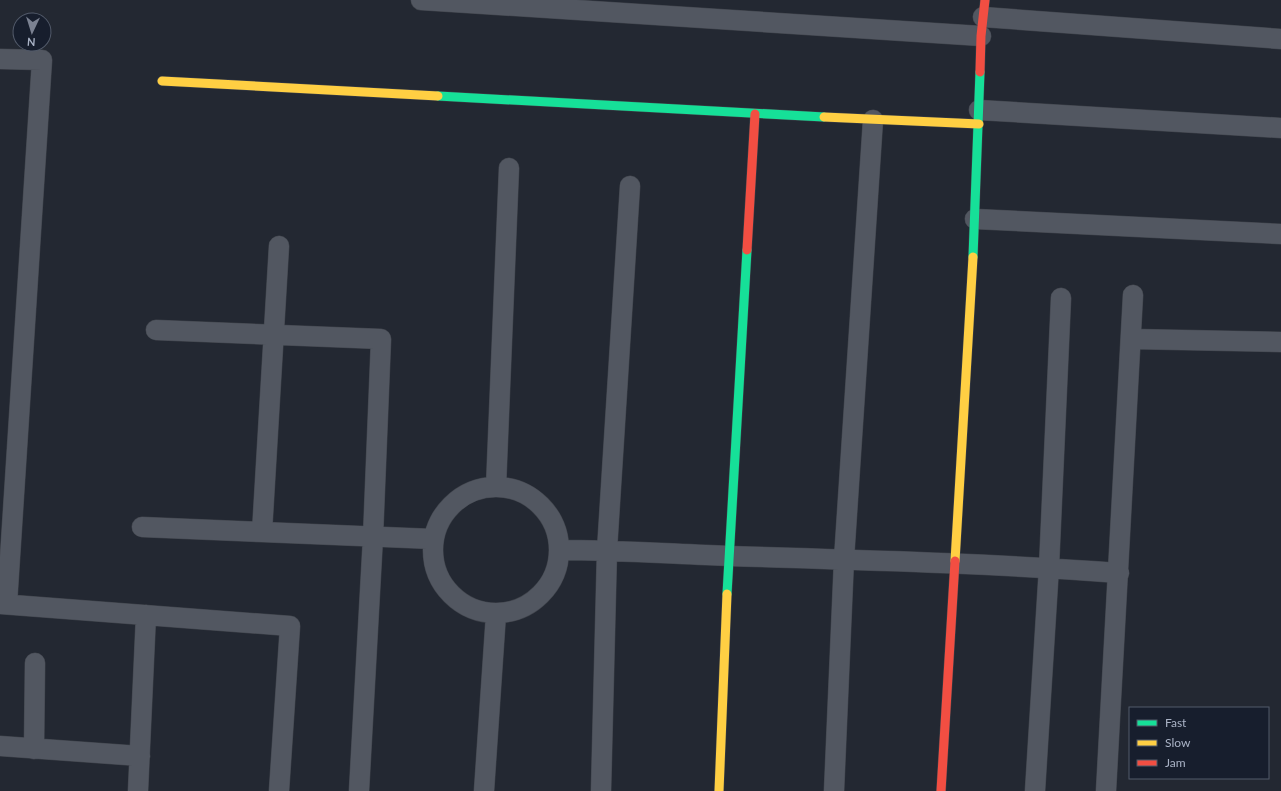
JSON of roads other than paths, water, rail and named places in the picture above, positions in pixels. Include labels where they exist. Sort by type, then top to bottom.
[{"type":"street","points":[[421,0],[983,18],[1281,39]]},
{"type":"street","points":[[941,791],[953,564],[975,219],[983,18]]},
{"type":"street","points":[[0,59],[42,60],[4,604],[290,626],[279,791]]},
{"type":"street","points":[[162,81],[873,120],[979,117],[1281,128]]},
{"type":"street","points":[[719,791],[728,556],[755,114]]},
{"type":"street","points":[[834,791],[844,559],[873,120]]},
{"type":"street","points":[[496,487],[509,168]]},
{"type":"street","points":[[600,791],[607,550],[630,186]]},
{"type":"street","points":[[975,219],[1281,234]]},
{"type":"street","points":[[262,532],[279,246]]},
{"type":"street","points":[[1106,791],[1133,295]]},
{"type":"street","points":[[1035,791],[1049,568],[1061,298]]},
{"type":"street","points":[[156,330],[381,339],[373,537],[359,791]]},
{"type":"street","points":[[1130,339],[1281,342]]},
{"type":"street","points":[[496,487],[516,490],[534,499],[548,513],[557,531],[560,550],[557,570],[548,588],[534,602],[516,611],[496,614],[474,610],[455,599],[441,582],[433,561],[433,539],[439,522],[449,508],[462,496],[479,489],[496,487]]},
{"type":"street","points":[[142,527],[433,539]]},
{"type":"street","points":[[560,550],[607,550],[728,556],[844,559],[1049,568],[1119,573]]},
{"type":"street","points":[[484,791],[496,614]]},
{"type":"street","points":[[138,791],[146,615]]},
{"type":"street","points":[[34,748],[35,663]]},
{"type":"street","points":[[0,746],[140,756]]}]
